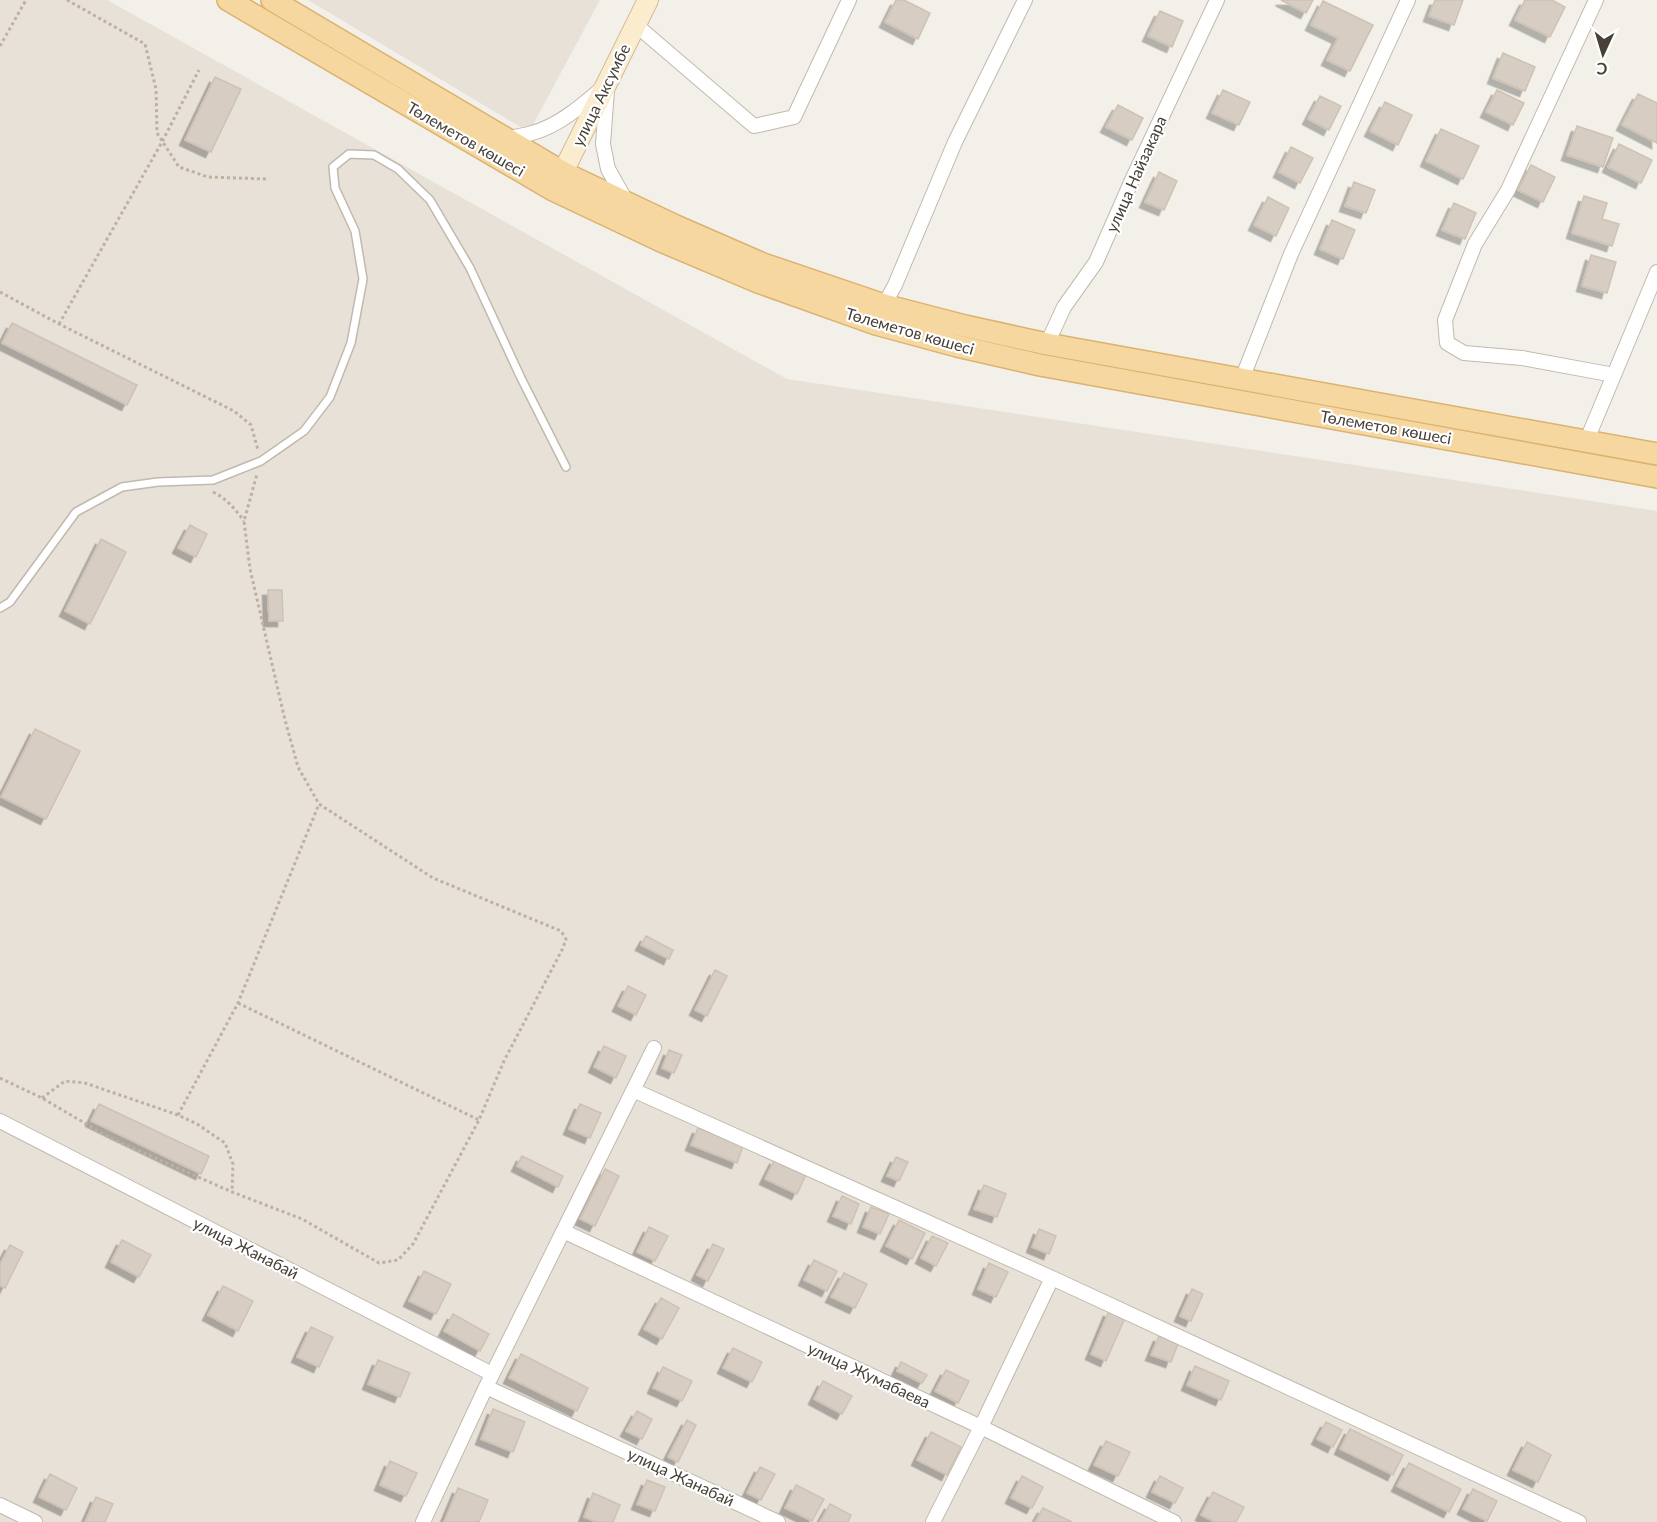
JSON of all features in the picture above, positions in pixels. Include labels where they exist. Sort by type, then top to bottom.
[{"type":"main road","name":"Төлеметов көшесі","points":[[228,0],[559,182],[661,241],[758,282],[876,324],[957,346],[1052,367],[1657,477]]},
{"type":"main road","name":"Төлеметов көшесі","points":[[276,1],[504,139],[559,182],[627,202],[763,264],[884,305],[1047,344],[1657,454]]},
{"type":"main road","name":"улица Аксумбе","points":[[559,182],[647,1]]},
{"type":"street","points":[[636,25],[754,126],[794,117],[849,0]]},
{"type":"street","points":[[884,305],[895,285],[955,142],[1025,0]]},
{"type":"street","name":"улица Найзакара","points":[[1047,344],[1064,308],[1096,262],[1217,0]]},
{"type":"street","points":[[1242,379],[1291,254],[1408,0]]},
{"type":"street","points":[[1596,0],[1508,190],[1475,244],[1445,320],[1447,343],[1464,352],[1522,358],[1614,375]]},
{"type":"street","points":[[504,139],[533,133],[560,121],[608,82]]},
{"type":"street","points":[[608,82],[603,144],[608,169],[627,202]]},
{"type":"street","points":[[1586,442],[1657,272]]},
{"type":"street","points":[[423,1522],[489,1381],[654,1048]]},
{"type":"street","points":[[633,1090],[1052,1278],[1579,1522]]},
{"type":"street","name":"улица Жанабай","points":[[0,1121],[489,1381],[778,1522]]},
{"type":"street","name":"улица Жумабаева","points":[[563,1231],[981,1428],[1174,1522]]},
{"type":"street","points":[[933,1522],[981,1428],[1052,1278]]},
{"type":"street","points":[[0,1505],[35,1522]]},
{"type":"lane","points":[[0,609],[10,602],[76,512],[122,487],[158,482],[213,480],[261,461],[304,431],[330,398],[351,343],[363,279],[355,231],[335,188],[333,167],[349,154],[374,155],[398,169],[430,200],[470,268],[521,378],[566,467]]},
{"type":"path","points":[[0,46],[26,0]]},
{"type":"path","points":[[67,0],[145,44],[156,89],[156,133],[179,167],[208,177],[267,179]]},
{"type":"path","points":[[59,324],[162,142],[199,70]]},
{"type":"path","points":[[0,292],[234,411],[251,425],[261,461],[244,521],[250,569],[298,767],[319,804],[434,878],[561,931],[566,939],[504,1061],[479,1120],[413,1244],[398,1260],[379,1263],[302,1219],[232,1192],[110,1138],[42,1098],[0,1078]]},
{"type":"path","points":[[189,481],[218,494],[244,521]]},
{"type":"path","points":[[178,1115],[238,1003],[319,804]]},
{"type":"path","points":[[238,1003],[479,1120]]},
{"type":"path","points":[[42,1098],[65,1082],[85,1083],[178,1115],[197,1124],[225,1143],[233,1164],[232,1192]]},
{"type":"shaded area","points":[[0,0],[107,0],[787,379],[1657,511],[1657,1522],[0,1522]]},
{"type":"shaded area","points":[[308,0],[600,0],[529,132]]},
{"type":"building","points":[[896,0],[904,0],[930,13],[918,39],[885,22]]},
{"type":"building","points":[[1281,0],[1313,0],[1306,13]]},
{"type":"building","points":[[1435,0],[1463,0],[1454,25],[1429,16]]},
{"type":"building","points":[[1525,0],[1552,0],[1565,7],[1550,37],[1515,20]]},
{"type":"building","points":[[1323,1],[1373,25],[1350,71],[1327,60],[1338,38],[1311,25]]},
{"type":"building","points":[[1160,11],[1183,21],[1172,47],[1148,36]]},
{"type":"building","points":[[1503,53],[1535,67],[1525,91],[1493,78]]},
{"type":"building","points":[[215,77],[241,89],[211,152],[185,140]]},
{"type":"building","points":[[1223,90],[1250,102],[1239,125],[1212,113]]},
{"type":"building","points":[[1497,90],[1524,103],[1513,125],[1486,112]]},
{"type":"building","points":[[1638,94],[1657,103],[1657,143],[1622,125]]},
{"type":"building","points":[[1320,96],[1341,106],[1329,130],[1308,119]]},
{"type":"building","points":[[1385,102],[1412,115],[1398,145],[1370,131]]},
{"type":"building","points":[[1118,105],[1143,118],[1132,140],[1106,127]]},
{"type":"building","points":[[1577,126],[1613,138],[1603,167],[1567,155]]},
{"type":"building","points":[[1441,129],[1479,146],[1463,179],[1426,161]]},
{"type":"building","points":[[1619,144],[1652,160],[1641,183],[1608,167]]},
{"type":"building","points":[[1291,147],[1313,158],[1300,183],[1279,172]]},
{"type":"building","points":[[1531,165],[1555,177],[1543,202],[1518,190]]},
{"type":"building","points":[[1159,172],[1177,181],[1164,210],[1145,202]]},
{"type":"building","points":[[1354,182],[1375,190],[1366,213],[1345,206]]},
{"type":"building","points":[[1584,196],[1607,203],[1602,219],[1619,224],[1612,246],[1572,233]]},
{"type":"building","points":[[1268,197],[1289,208],[1276,236],[1254,225]]},
{"type":"building","points":[[1454,203],[1476,213],[1465,239],[1442,230]]},
{"type":"building","points":[[1332,220],[1355,230],[1343,259],[1320,249]]},
{"type":"building","points":[[1591,255],[1616,262],[1607,293],[1582,286]]},
{"type":"building","points":[[12,323],[137,385],[127,405],[2,343]]},
{"type":"building","points":[[190,525],[207,534],[196,557],[178,548]]},
{"type":"building","points":[[101,539],[126,552],[90,624],[65,611]]},
{"type":"building","points":[[268,590],[282,590],[283,621],[269,621]]},
{"type":"building","points":[[35,729],[80,751],[46,819],[1,797]]},
{"type":"building","points":[[646,936],[673,950],[669,959],[641,945]]},
{"type":"building","points":[[715,970],[727,976],[707,1016],[695,1010]]},
{"type":"building","points":[[628,986],[646,995],[636,1015],[618,1006]]},
{"type":"building","points":[[604,1046],[626,1056],[616,1078],[594,1067]]},
{"type":"building","points":[[669,1050],[682,1055],[674,1073],[662,1068]]},
{"type":"building","points":[[99,1104],[209,1156],[201,1174],[91,1121]]},
{"type":"building","points":[[580,1104],[601,1113],[590,1138],[569,1129]]},
{"type":"building","points":[[698,1128],[743,1146],[737,1163],[691,1145]]},
{"type":"building","points":[[522,1156],[563,1176],[558,1187],[517,1166]]},
{"type":"building","points":[[896,1157],[908,1162],[899,1181],[887,1176]]},
{"type":"building","points":[[775,1159],[807,1173],[797,1194],[765,1179]]},
{"type":"building","points":[[605,1169],[619,1176],[595,1226],[580,1219]]},
{"type":"building","points":[[984,1185],[1006,1194],[997,1217],[974,1209]]},
{"type":"building","points":[[842,1196],[859,1204],[851,1224],[833,1216]]},
{"type":"building","points":[[871,1207],[889,1214],[880,1234],[863,1227]]},
{"type":"building","points":[[899,1220],[925,1233],[912,1259],[886,1246]]},
{"type":"building","points":[[649,1227],[668,1236],[655,1261],[637,1252]]},
{"type":"building","points":[[1039,1229],[1056,1236],[1049,1254],[1032,1247]]},
{"type":"building","points":[[932,1236],[948,1243],[936,1266],[921,1258]]},
{"type":"building","points":[[122,1240],[151,1255],[139,1277],[111,1262]]},
{"type":"building","points":[[713,1244],[724,1249],[708,1281],[697,1275]]},
{"type":"building","points":[[10,1245],[23,1252],[5,1288],[0,1286],[0,1264]]},
{"type":"building","points":[[814,1260],[837,1271],[827,1291],[804,1280]]},
{"type":"building","points":[[989,1263],[1008,1272],[996,1297],[978,1289]]},
{"type":"building","points":[[424,1271],[451,1284],[436,1314],[409,1301]]},
{"type":"building","points":[[844,1273],[867,1284],[855,1308],[831,1297]]},
{"type":"building","points":[[223,1286],[253,1301],[238,1331],[208,1315]]},
{"type":"building","points":[[1192,1289],[1203,1294],[1191,1321],[1180,1316]]},
{"type":"building","points":[[661,1298],[679,1308],[662,1339],[644,1329]]},
{"type":"building","points":[[1109,1311],[1125,1318],[1106,1361],[1091,1354]]},
{"type":"building","points":[[453,1314],[489,1334],[480,1351],[444,1331]]},
{"type":"building","points":[[311,1327],[333,1337],[319,1367],[297,1357]]},
{"type":"building","points":[[1159,1336],[1178,1344],[1171,1362],[1151,1355]]},
{"type":"building","points":[[733,1348],[762,1362],[752,1382],[723,1368]]},
{"type":"building","points":[[521,1354],[588,1388],[577,1411],[509,1378]]},
{"type":"building","points":[[378,1360],[410,1373],[400,1397],[368,1384]]},
{"type":"building","points":[[901,1362],[927,1375],[922,1383],[897,1371]]},
{"type":"building","points":[[1195,1366],[1229,1381],[1221,1400],[1187,1385]]},
{"type":"building","points":[[663,1367],[692,1381],[682,1401],[653,1388]]},
{"type":"building","points":[[946,1370],[969,1381],[958,1403],[935,1391]]},
{"type":"building","points":[[823,1381],[852,1396],[842,1414],[814,1399]]},
{"type":"building","points":[[493,1409],[525,1422],[513,1452],[481,1439]]},
{"type":"building","points":[[637,1411],[652,1419],[642,1439],[626,1431]]},
{"type":"building","points":[[687,1420],[696,1425],[678,1462],[668,1457]]},
{"type":"building","points":[[1326,1422],[1342,1430],[1333,1447],[1317,1439]]},
{"type":"building","points":[[1350,1429],[1403,1455],[1393,1475],[1340,1449]]},
{"type":"building","points":[[931,1432],[961,1447],[947,1475],[917,1460]]},
{"type":"building","points":[[1106,1441],[1130,1452],[1118,1476],[1094,1465]]},
{"type":"building","points":[[1527,1442],[1551,1455],[1538,1482],[1513,1470]]},
{"type":"building","points":[[390,1461],[417,1473],[406,1496],[380,1485]]},
{"type":"building","points":[[1409,1463],[1461,1489],[1449,1512],[1397,1486]]},
{"type":"building","points":[[760,1467],[775,1474],[761,1500],[747,1493]]},
{"type":"building","points":[[50,1474],[77,1488],[66,1510],[39,1497]]},
{"type":"building","points":[[1022,1476],[1043,1487],[1032,1508],[1011,1498]]},
{"type":"building","points":[[1160,1476],[1183,1488],[1175,1503],[1152,1492]]},
{"type":"building","points":[[647,1480],[665,1487],[655,1511],[637,1504]]},
{"type":"building","points":[[796,1485],[824,1499],[812,1521],[785,1508]]},
{"type":"building","points":[[458,1488],[488,1500],[479,1522],[444,1522]]},
{"type":"building","points":[[1473,1489],[1497,1501],[1487,1521],[1463,1509]]},
{"type":"building","points":[[1213,1492],[1244,1507],[1236,1522],[1215,1522],[1201,1515]]},
{"type":"building","points":[[593,1493],[620,1505],[613,1522],[597,1522],[584,1517]]},
{"type":"building","points":[[96,1497],[113,1504],[105,1522],[85,1522]]},
{"type":"building","points":[[830,1504],[851,1515],[848,1522],[820,1522]]},
{"type":"building","points":[[1043,1508],[1072,1522],[1035,1522]]}]
